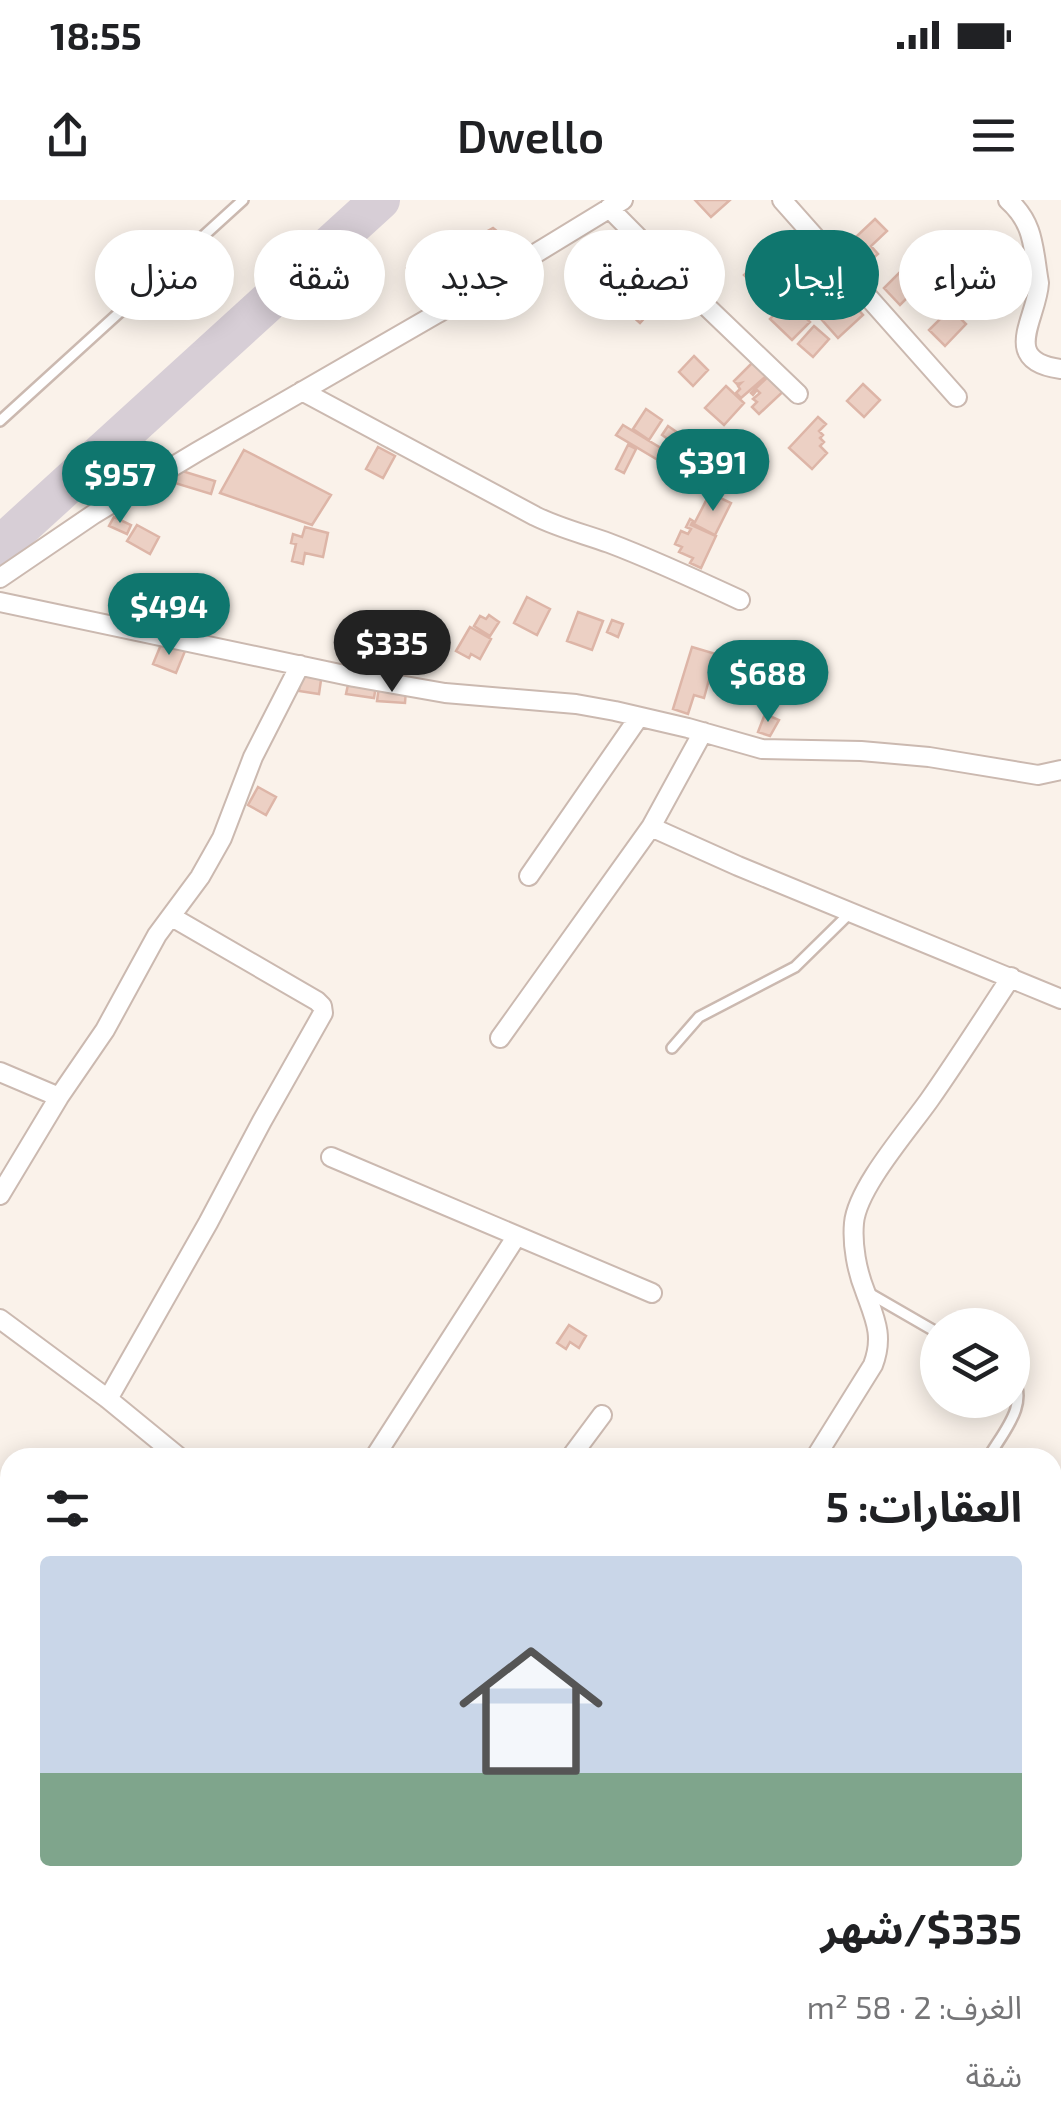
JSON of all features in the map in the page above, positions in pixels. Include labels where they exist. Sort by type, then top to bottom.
[{"type":"street","points":[[782,200],[957,397]]},
{"type":"street","points":[[1008,200],[1032,234],[1038,283],[1025,332],[1026,350],[1047,367],[1061,369]]},
{"type":"street","points":[[0,578],[94,514],[616,204],[798,394]]},
{"type":"street","points":[[302,391],[550,523],[641,556],[740,600]]},
{"type":"street","points":[[0,602],[445,694],[576,704],[640,716],[762,749],[928,757],[1038,774],[1061,770]]},
{"type":"street","points":[[0,1195],[105,1030],[157,935],[200,878],[222,838],[252,756],[300,665]]},
{"type":"street","points":[[529,876],[640,716]]},
{"type":"street","points":[[500,1038],[652,826],[703,732]]},
{"type":"street","points":[[652,826],[738,866],[1061,998]]},
{"type":"street","points":[[108,1399],[324,1013],[317,1000],[172,917]]},
{"type":"street","points":[[821,1448],[873,1365],[879,1348],[875,1320],[855,1254],[856,1210],[1011,977]]},
{"type":"street","points":[[0,1072],[60,1096]]},
{"type":"street","points":[[331,1157],[652,1293]]},
{"type":"street","points":[[380,1448],[516,1237]]},
{"type":"street","points":[[0,1319],[108,1399],[166,1448]]},
{"type":"street","points":[[577,1448],[602,1414]]},
{"type":"lane","points":[[0,421],[243,200]]},
{"type":"lane","points":[[672,1048],[699,1017],[795,967],[852,912]]},
{"type":"lane","points":[[864,1290],[920,1323]]},
{"type":"lane","points":[[994,1448],[1011,1418]]},
{"type":"building","points":[[695,200],[730,200],[711,217]]},
{"type":"building","points":[[875,219],[887,231],[879,238],[879,230],[863,230]]},
{"type":"building","points":[[899,273],[899,304],[884,288]]},
{"type":"building","points":[[771,320],[808,320],[792,340]]},
{"type":"building","points":[[822,320],[858,320],[838,338]]},
{"type":"building","points":[[939,320],[962,320],[966,324],[945,346],[929,330]]},
{"type":"building","points":[[814,326],[829,339],[813,357],[798,344]]},
{"type":"building","points":[[694,356],[708,370],[693,386],[679,372]]},
{"type":"building","points":[[757,358],[772,371],[741,398],[736,393],[741,383],[734,381]]},
{"type":"building","points":[[774,371],[789,386],[759,414],[752,407],[757,402],[753,399],[760,393],[751,393]]},
{"type":"building","points":[[863,384],[880,400],[864,417],[847,401]]},
{"type":"building","points":[[726,386],[744,403],[724,425],[705,408]]},
{"type":"building","points":[[646,409],[662,420],[649,440],[633,429]]},
{"type":"building","points":[[818,417],[826,424],[819,431],[824,442],[820,446],[827,453],[812,469],[789,448]]},
{"type":"building","points":[[623,425],[664,450],[658,460],[616,435]]},
{"type":"building","points":[[668,426],[684,437],[678,446],[662,435]]},
{"type":"building","points":[[628,445],[636,449],[624,473],[616,469]]},
{"type":"building","points":[[378,447],[395,456],[383,478],[366,469]]},
{"type":"building","points":[[244,450],[331,495],[312,525],[220,493]]},
{"type":"building","points":[[169,467],[215,481],[211,494],[165,480]]},
{"type":"building","points":[[710,493],[731,503],[715,535],[694,524]]},
{"type":"building","points":[[114,517],[131,525],[127,534],[109,526]]},
{"type":"building","points":[[690,519],[691,525],[716,536],[701,568],[690,563],[693,558],[679,552],[682,547],[675,544],[681,531],[688,534],[691,529],[686,527]]},
{"type":"building","points":[[137,525],[159,537],[150,554],[127,541]]},
{"type":"building","points":[[305,527],[328,533],[323,557],[305,553],[303,564],[292,561],[296,544],[291,543],[293,534],[302,537]]},
{"type":"building","points":[[527,597],[550,609],[537,635],[514,623]]},
{"type":"building","points":[[578,612],[603,621],[592,650],[567,641]]},
{"type":"building","points":[[489,615],[499,622],[490,636],[474,626],[480,616],[486,619]]},
{"type":"building","points":[[612,620],[623,624],[618,637],[607,632]]},
{"type":"building","points":[[470,627],[491,639],[480,659],[456,651]]},
{"type":"building","points":[[162,642],[185,651],[176,673],[153,664]]},
{"type":"building","points":[[692,647],[716,654],[704,698],[694,695],[688,714],[673,709]]},
{"type":"building","points":[[756,666],[778,672],[773,691],[751,685]]},
{"type":"building","points":[[301,671],[322,673],[319,694],[299,691]]},
{"type":"building","points":[[349,680],[376,685],[374,698],[346,694]]},
{"type":"building","points":[[379,686],[406,689],[405,703],[377,701]]},
{"type":"building","points":[[765,714],[779,720],[770,736],[758,732]]},
{"type":"building","points":[[258,787],[276,797],[266,815],[248,805]]},
{"type":"building","points":[[569,1325],[586,1336],[579,1348],[570,1342],[566,1349],[557,1343]]},
{"type":"taxiway","points":[[0,546],[380,200]]}]
